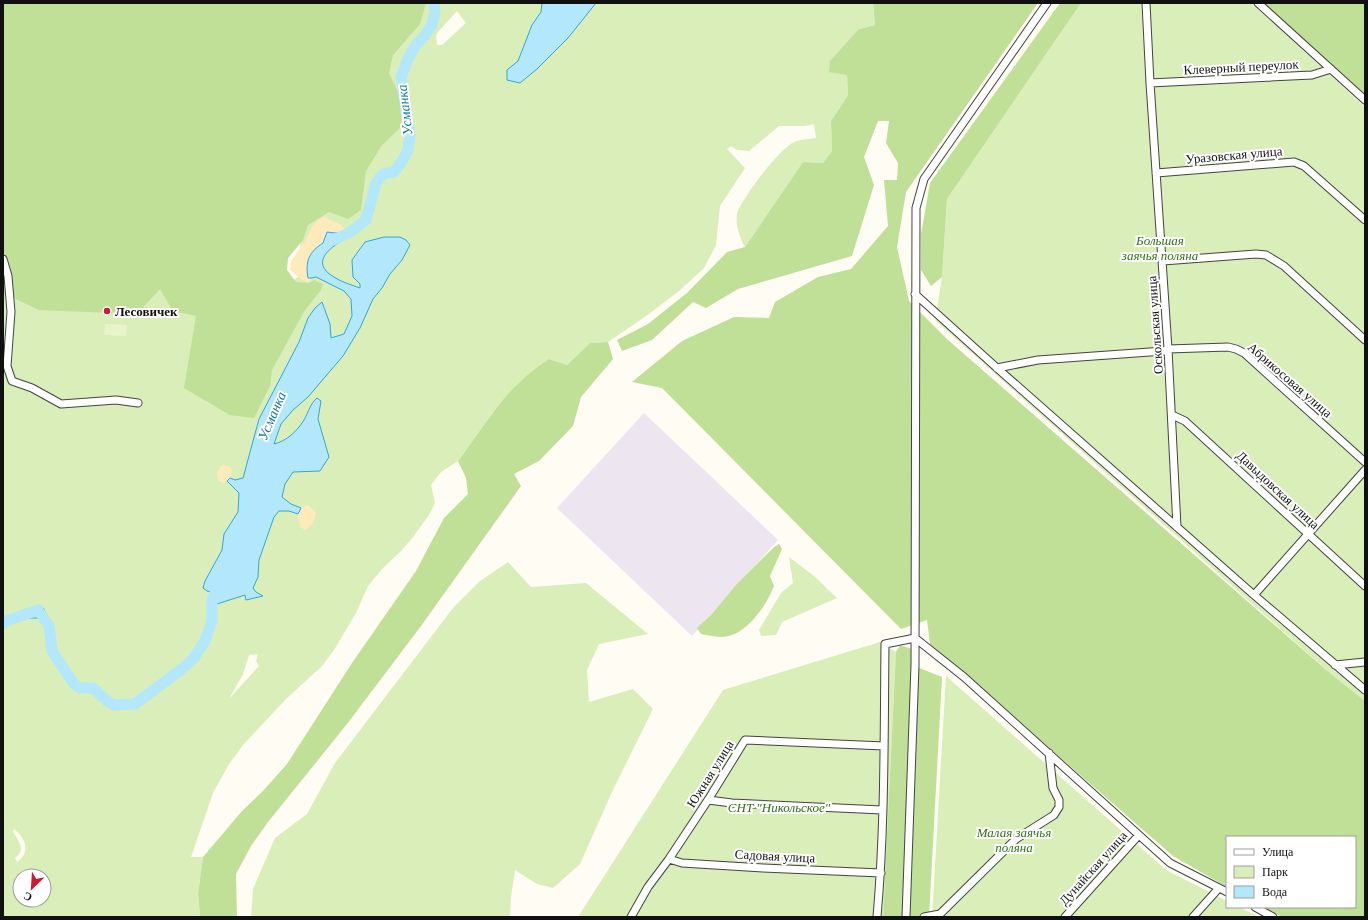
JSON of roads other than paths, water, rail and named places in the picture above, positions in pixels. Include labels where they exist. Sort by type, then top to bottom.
[{"type":"street","points":[[906,917],[916,638],[916,208],[924,179],[1047,3]]},
{"type":"street","name":"Оскольская улица","points":[[1146,3],[1150,83],[1163,261],[1177,527]]},
{"type":"street","points":[[1258,3],[1365,100]]},
{"type":"street","name":"Клеверный переулок","points":[[1150,83],[1312,75],[1331,69]]},
{"type":"street","name":"Уразовская улица","points":[[1156,173],[1294,162],[1304,166],[1365,220]]},
{"type":"street","points":[[1163,261],[1256,254],[1266,255],[1284,266],[1365,340]]},
{"type":"street","points":[[3,259],[8,276],[11,312],[6,366],[12,381],[32,388],[61,404],[116,400],[138,403]]},
{"type":"street","points":[[915,294],[1254,595],[1365,690]]},
{"type":"street","name":"Абрикосовая улица","points":[[997,368],[1038,360],[1164,351],[1168,349],[1228,347],[1236,349],[1244,353],[1365,462]]},
{"type":"street","name":"Давыдовская улица","points":[[1172,415],[1185,421],[1365,586]]},
{"type":"street","points":[[1254,595],[1365,470]]},
{"type":"street","points":[[877,917],[881,873],[885,644],[916,638]]},
{"type":"street","points":[[916,638],[964,677],[1049,753],[1138,836],[1170,863],[1226,892]]},
{"type":"street","points":[[1335,665],[1365,662]]},
{"type":"street","name":"Южная улица","points":[[631,917],[648,887],[669,859],[746,740],[884,746]]},
{"type":"street","points":[[924,917],[940,914],[1016,839],[1054,815],[1059,808],[1059,800],[1053,788],[1049,753]]},
{"type":"street","points":[[708,800],[732,803],[882,810]]},
{"type":"street","name":"Дунайская улица","points":[[1065,917],[1138,836]]},
{"type":"street","name":"Садовая улица","points":[[669,859],[682,863],[881,873]]},
{"type":"street","points":[[1193,917],[1219,888]]},
{"type":"street","points":[[1257,908],[1273,917]]},
{"type":"water","points":[[542,3],[596,3],[568,38],[537,69],[520,83],[507,80],[507,70],[518,61],[532,25],[541,12]]},
{"type":"water","points":[[327,232],[345,232],[348,237],[335,245],[325,255],[323,266],[326,271],[337,279],[360,288],[360,284],[353,277],[352,260],[365,242],[384,237],[400,237],[406,240],[410,245],[402,260],[390,274],[382,288],[373,299],[360,328],[343,356],[308,397],[293,410],[281,424],[274,444],[283,441],[295,432],[304,420],[311,405],[317,398],[321,401],[318,419],[329,457],[320,471],[293,472],[285,484],[282,497],[291,504],[301,508],[298,514],[289,511],[279,511],[274,517],[259,560],[258,577],[253,588],[256,592],[263,596],[246,600],[245,595],[217,604],[212,601],[211,592],[203,588],[205,581],[222,550],[224,534],[238,512],[239,493],[227,481],[230,478],[235,480],[243,478],[259,419],[299,342],[308,318],[315,308],[322,302],[330,324],[331,338],[344,334],[352,316],[351,299],[344,291],[316,277],[308,278],[307,267],[309,258],[314,250],[323,243]]},
{"type":"water","points":[[38,605],[44,609],[46,618],[24,618],[20,615],[22,612],[35,609]]},
{"type":"waterway","name":"Усманка","points":[[333,240],[349,233],[366,220],[376,183],[383,174],[394,172],[408,150],[410,135],[401,77],[415,46],[432,25],[435,11],[434,3]]},
{"type":"waterway","name":"Усманка","points":[[3,624],[6,621],[38,610],[49,626],[52,651],[74,684],[80,688],[93,688],[107,701],[114,705],[135,704],[182,669],[194,658],[205,641],[212,621],[212,601],[217,588]]},
{"type":"place","name":"Лесовичек","points":[[107,311]]},
{"type":"park label","name":"Большая заячья поляна","points":[[1160,248]]},
{"type":"park label","name":"СНТ \"Никольское\"","points":[[779,807]]},
{"type":"park label","name":"Малая заячья поляна","points":[[1014,840]]}]
